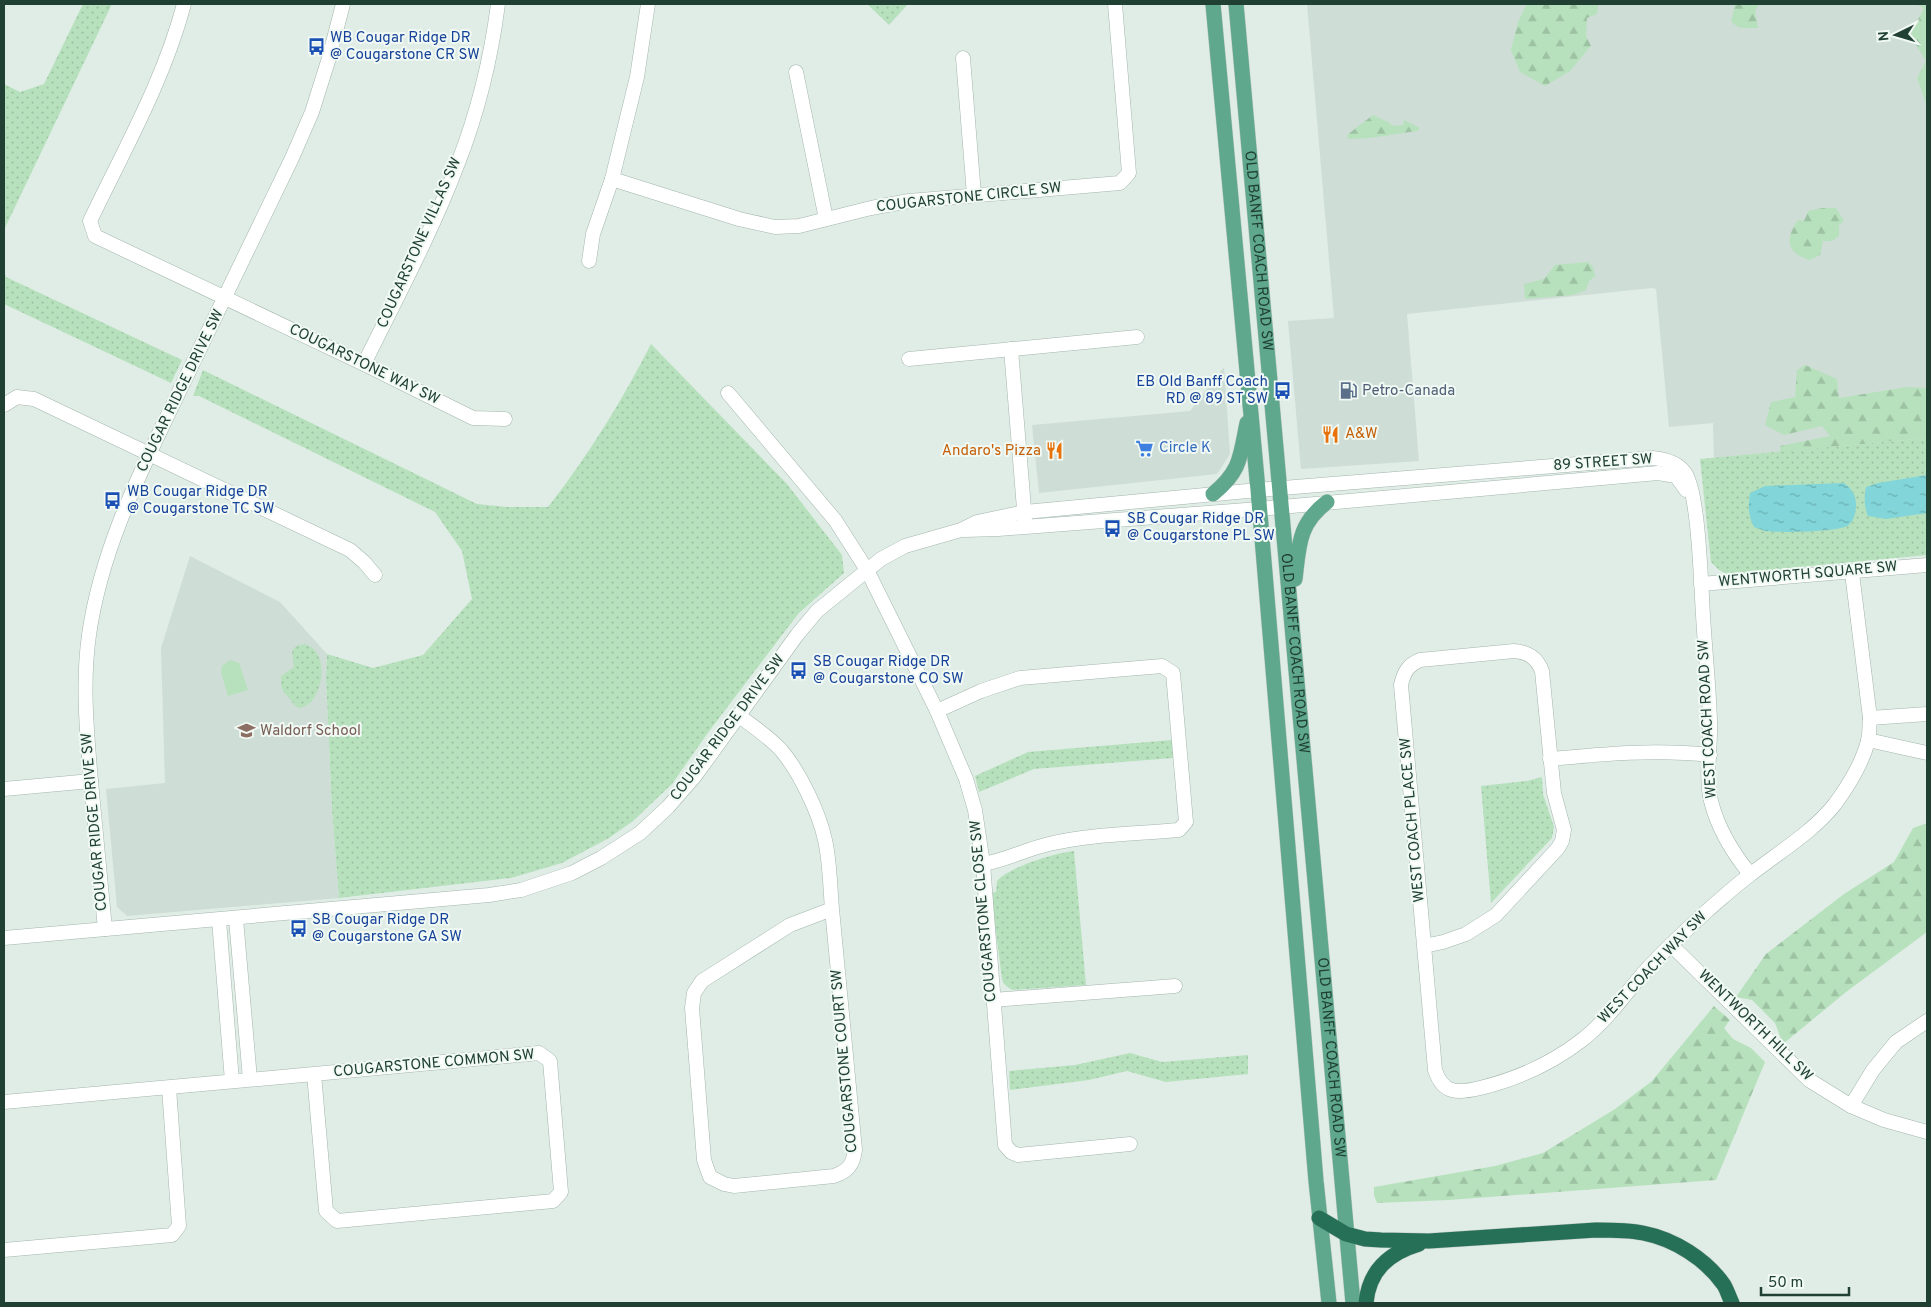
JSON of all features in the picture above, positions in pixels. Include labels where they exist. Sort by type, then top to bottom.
[{"type":"highway","points":[[1319,1218],[1346,1234],[1365,1239],[1429,1241],[1596,1230],[1624,1230],[1644,1233],[1661,1238],[1685,1249],[1706,1265],[1724,1286],[1732,1303]]},
{"type":"highway","points":[[1366,1303],[1371,1281],[1388,1258],[1406,1248],[1429,1241]]},
{"type":"main road","name":"OLD BANFF COACH ROAD SW","points":[[1213,4],[1260,509],[1319,1218],[1329,1303]]},
{"type":"main road","name":"OLD BANFF COACH ROAD SW","points":[[1236,4],[1353,1303]]},
{"type":"main road","points":[[1212,494],[1226,483],[1235,472],[1250,407]]},
{"type":"main road","points":[[1291,610],[1304,528],[1309,519],[1326,502]]},
{"type":"street","name":"COUGARSTONE WAY SW","points":[[184,4],[175,38],[157,84],[90,222],[95,236],[364,364],[472,418],[504,419]]},
{"type":"street","name":"COUGAR RIDGE DRIVE SW","points":[[343,4],[330,58],[312,112],[150,453],[122,516],[103,566],[93,609],[85,672],[85,713],[105,929],[489,895],[521,890],[572,873],[601,858],[640,833],[668,807],[694,776],[797,635],[817,611],[867,570],[905,546],[962,530],[977,522],[1025,512],[1258,490]]},
{"type":"street","name":"COUGARSTONE VILLAS SW","points":[[364,364],[416,258],[458,162],[472,123],[485,75],[498,4]]},
{"type":"street","points":[[589,261],[594,234],[612,179],[637,77],[648,4]]},
{"type":"street","name":"COUGARSTONE CIRCLE SW","points":[[612,179],[760,224],[776,227],[799,226],[891,204],[1120,183],[1129,173],[1114,4]]},
{"type":"street","points":[[963,58],[974,195]]},
{"type":"street","points":[[796,72],[826,219]]},
{"type":"street","points":[[910,359],[1137,337]]},
{"type":"street","points":[[1011,349],[1026,527]]},
{"type":"street","name":"COUGARSTONE CLOSE SW","points":[[728,393],[835,520],[867,570],[937,711],[966,779],[975,810],[983,864],[1005,1145],[1007,1149],[1018,1155],[1130,1144]]},
{"type":"street","points":[[4,406],[17,397],[34,399],[350,550],[376,574]]},
{"type":"street","name":"89 STREET SW","points":[[1258,490],[1652,458],[1668,461],[1681,475]]},
{"type":"street","points":[[1519,469],[1521,485]]},
{"type":"street","name":"89 STREET SW","points":[[1282,507],[1658,473],[1681,475]]},
{"type":"street","name":"WENTWORTH SQUARE SW","points":[[1681,475],[1695,512],[1701,584],[1852,573],[1927,565]]},
{"type":"street","points":[[1405,478],[1406,495]]},
{"type":"street","points":[[1112,505],[1112,521]]},
{"type":"street","name":"COUGAR RIDGE DRIVE SW","points":[[962,530],[1112,521],[1282,507]]},
{"type":"street","name":"WEST COACH WAY SW","points":[[1424,946],[1435,1070],[1437,1078],[1446,1088],[1462,1092],[1502,1083],[1527,1073],[1570,1049],[1583,1039],[1602,1021],[1671,945],[1700,917],[1750,874],[1812,828],[1833,806],[1851,782],[1868,740],[1870,718],[1852,573]]},
{"type":"street","name":"WEST COACH ROAD SW","points":[[1701,584],[1710,722],[1709,776],[1711,800],[1716,817],[1733,853],[1750,874]]},
{"type":"street","name":"WEST COACH PLACE SW","points":[[1514,651],[1527,654],[1538,662],[1542,671],[1554,793],[1564,830],[1558,848],[1508,904],[1487,921],[1455,939],[1424,946],[1401,684],[1406,670],[1414,662],[1420,660],[1514,651]]},
{"type":"street","points":[[937,711],[981,691],[1020,678],[1162,666],[1173,673],[1186,822],[1179,830],[1075,839],[1048,844],[996,862],[983,864]]},
{"type":"street","points":[[1870,718],[1927,714]]},
{"type":"street","name":"COUGARSTONE COURT SW","points":[[739,716],[762,732],[781,751],[796,772],[825,838],[829,867],[855,1150],[854,1159],[850,1167],[834,1176],[734,1186],[724,1184],[710,1177],[704,1160],[692,1008],[694,993],[702,981],[768,938],[800,921],[832,909]]},
{"type":"street","points":[[1868,740],[1927,753]]},
{"type":"street","points":[[1550,759],[1627,752],[1710,754]]},
{"type":"street","points":[[4,789],[91,781]]},
{"type":"street","points":[[236,918],[250,1079]]},
{"type":"street","points":[[219,920],[232,1081]]},
{"type":"street","points":[[4,938],[105,929]]},
{"type":"street","name":"WENTWORTH HILL SW","points":[[1671,945],[1809,1080],[1851,1106],[1884,1120],[1927,1132]]},
{"type":"street","points":[[993,1000],[1175,986]]},
{"type":"street","points":[[1851,1106],[1873,1070],[1896,1042],[1927,1021]]},
{"type":"street","name":"COUGARSTONE COMMON SW","points":[[4,1102],[539,1053],[550,1061],[561,1192],[552,1201],[337,1221],[326,1211],[314,1074]]},
{"type":"street","points":[[4,1250],[172,1235],[179,1226],[169,1088]]},
{"type":"shaded area","points":[[1307,4],[1927,4],[1927,438],[1714,458],[1713,423],[1669,427],[1656,289],[1652,288],[1407,314],[1419,461],[1301,469],[1288,321],[1334,318]]},
{"type":"shaded area","points":[[1224,367],[1230,454],[1217,474],[1039,493],[1032,425],[1190,411]]},
{"type":"shaded area","name":"Waldorf School","points":[[190,556],[280,602],[327,654],[326,678],[332,810],[339,898],[127,916],[117,907],[106,789],[165,783],[161,648]]},
{"type":"green space","points":[[83,4],[112,4],[4,230],[4,84],[20,92],[44,84]]},
{"type":"green space","points":[[867,4],[908,4],[889,25]]},
{"type":"green space","points":[[1527,4],[1598,4],[1597,14],[1587,18],[1586,36],[1591,46],[1570,71],[1545,86],[1520,72],[1511,50],[1518,22]]},
{"type":"green space","points":[[1759,4],[1755,11],[1758,28],[1740,27],[1731,21],[1735,5]]},
{"type":"green space","points":[[1915,4],[1927,4],[1927,106],[1917,78],[1926,61],[1910,35],[1924,8]]},
{"type":"green space","points":[[1373,115],[1390,123],[1392,126],[1403,125],[1404,120],[1420,128],[1417,131],[1348,139],[1347,135]]},
{"type":"green space","points":[[1836,208],[1844,221],[1839,225],[1839,236],[1832,241],[1823,241],[1820,255],[1810,260],[1802,257],[1792,249],[1790,244],[1791,233],[1798,220],[1804,221],[1808,211]]},
{"type":"green space","points":[[1588,262],[1593,267],[1595,276],[1589,281],[1586,290],[1573,295],[1525,299],[1524,284],[1544,279],[1555,265]]},
{"type":"green space","points":[[4,271],[6,277],[182,360],[171,383],[4,304]]},
{"type":"green space","points":[[651,344],[787,484],[842,555],[844,573],[799,613],[707,734],[672,784],[633,821],[609,838],[562,863],[511,878],[339,898],[332,810],[326,678],[327,654],[373,668],[423,655],[472,599],[462,551],[435,512],[199,396],[193,396],[203,370],[477,504],[507,507],[548,507],[604,428]]},
{"type":"green space","points":[[1805,365],[1837,379],[1839,398],[1907,387],[1927,388],[1927,438],[1780,452],[1780,446],[1830,436],[1822,426],[1784,435],[1765,425],[1771,402],[1795,397],[1797,370]]},
{"type":"green space","points":[[1927,438],[1927,555],[1727,574],[1719,570],[1711,562],[1700,459]]},
{"type":"green space","points":[[304,644],[311,647],[320,659],[321,675],[318,691],[314,698],[301,708],[296,706],[284,693],[281,686],[281,676],[294,667],[292,651],[296,646]]},
{"type":"green space","points":[[230,660],[239,663],[248,690],[228,696],[221,672],[222,666]]},
{"type":"green space","points":[[1172,740],[1173,758],[1034,769],[979,792],[975,776],[1028,752]]},
{"type":"green space","points":[[1542,777],[1543,794],[1554,827],[1552,838],[1491,903],[1481,786],[1527,781]]},
{"type":"green space","points":[[1927,823],[1927,932],[1846,992],[1783,1044],[1775,1023],[1752,1000],[1736,997],[1766,954],[1844,894],[1894,862],[1913,828]]},
{"type":"green space","points":[[1074,851],[1086,985],[1012,990],[1004,984],[1002,979],[991,893],[996,892],[997,881],[1011,871],[1044,858]]},
{"type":"green space","points":[[1714,1006],[1730,1020],[1724,1028],[1733,1039],[1751,1048],[1765,1062],[1716,1180],[1449,1200],[1377,1203],[1374,1187],[1495,1166],[1543,1153],[1615,1109],[1652,1081]]},
{"type":"green space","points":[[1130,1053],[1162,1062],[1248,1055],[1248,1074],[1166,1082],[1127,1071],[1089,1080],[1010,1090],[1009,1071],[1075,1065]]},
{"type":"water","points":[[1927,475],[1927,513],[1886,519],[1868,516],[1865,502],[1866,487],[1878,483]]},
{"type":"water","points":[[1844,483],[1853,492],[1856,501],[1854,517],[1847,526],[1820,531],[1772,532],[1754,527],[1752,523],[1749,510],[1750,493],[1765,486]]},
{"type":"place","name":"WB Cougar Ridge DR @ Cougarstone CR SW","points":[[316,47]]},
{"type":"place","name":"EB Old Banff Coach RD @ 89 ST SW","points":[[1282,391]]},
{"type":"place","name":"Petro-Canada","points":[[1348,391]]},
{"type":"place","name":"A&W","points":[[1331,434]]},
{"type":"place","name":"Circle K","points":[[1145,448]]},
{"type":"place","name":"Andaro's Pizza","points":[[1055,451]]},
{"type":"place","name":"WB Cougar Ridge DR @ Cougarstone TC SW","points":[[113,501]]},
{"type":"place","name":"SB Cougar Ridge DR @ Cougarstone PL SW","points":[[1113,528]]},
{"type":"place","name":"SB Cougar Ridge DR @ Cougarstone CO SW","points":[[799,671]]},
{"type":"place","name":"Waldorf School","points":[[246,731]]},
{"type":"place","name":"SB Cougar Ridge DR @ Cougarstone GA SW","points":[[298,929]]}]
